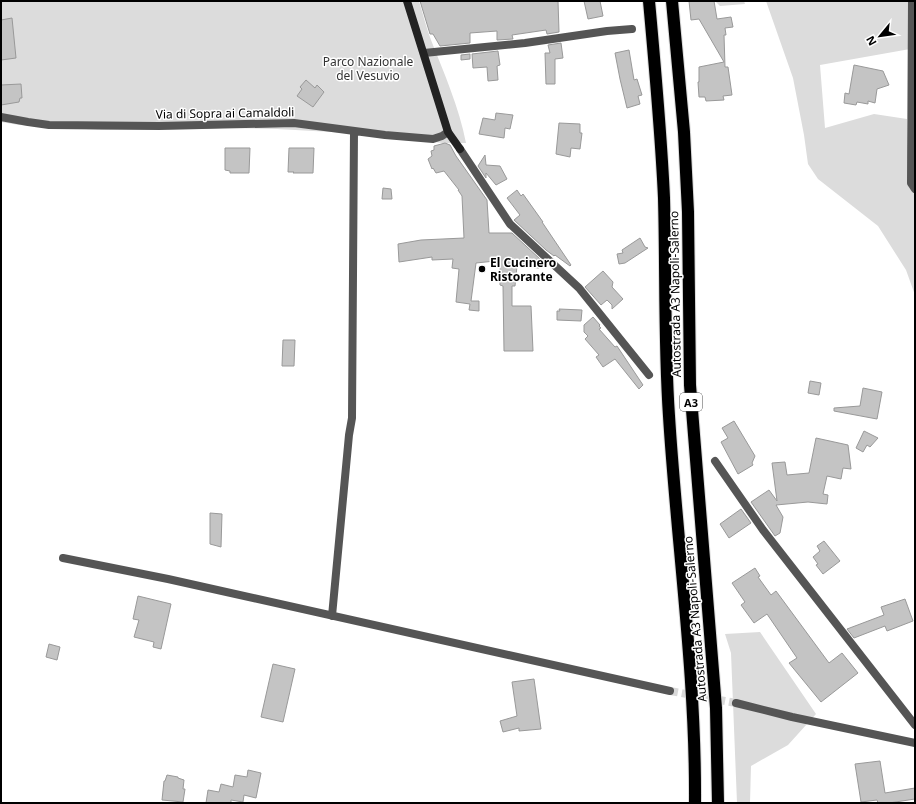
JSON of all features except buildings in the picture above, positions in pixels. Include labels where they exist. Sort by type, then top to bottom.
[{"type":"highway","name":"Autostrada A3 Napoli-Salerno","points":[[649,1],[661,128],[669,416],[693,713],[695,803]]},
{"type":"highway","name":"Autostrada A3 Napoli-Salerno","points":[[672,1],[684,132],[688,212],[690,385],[716,708],[718,803]]},
{"type":"street","points":[[407,1],[448,132],[510,224],[579,288],[649,375]]},
{"type":"street","points":[[912,1],[911,183],[915,189]]},
{"type":"street","points":[[424,53],[525,43],[606,31],[632,29]]},
{"type":"street","name":"Via di Sopra ai Camaldoli","points":[[1,116],[49,125],[159,126],[274,122],[294,123],[433,139],[448,132]]},
{"type":"street","points":[[332,616],[352,418],[354,131]]},
{"type":"street","points":[[715,461],[763,530],[915,725]]},
{"type":"street","points":[[63,558],[168,579],[670,691]]},
{"type":"street","points":[[736,703],[792,717],[915,743]]},
{"type":"green space","name":"Parco Nazionale del Vesuvio","points":[[1,1],[419,1],[429,35],[455,103],[466,143],[443,143],[350,133],[277,129],[223,128],[102,130],[19,125],[1,122]]},
{"type":"green space","points":[[715,1],[744,1],[745,4],[720,6]]},
{"type":"green space","points":[[766,1],[909,1],[910,49],[820,65],[825,128],[874,114],[907,119],[909,187],[915,192],[915,295],[906,270],[878,226],[818,179],[808,164],[793,78]]},
{"type":"green space","points":[[760,632],[816,714],[788,745],[751,766],[750,803],[737,803],[731,653],[725,634]]},
{"type":"tunnel","points":[[670,691],[736,703]]},
{"type":"place","name":"El Cucinero Ristorante","points":[[482,269]]}]
